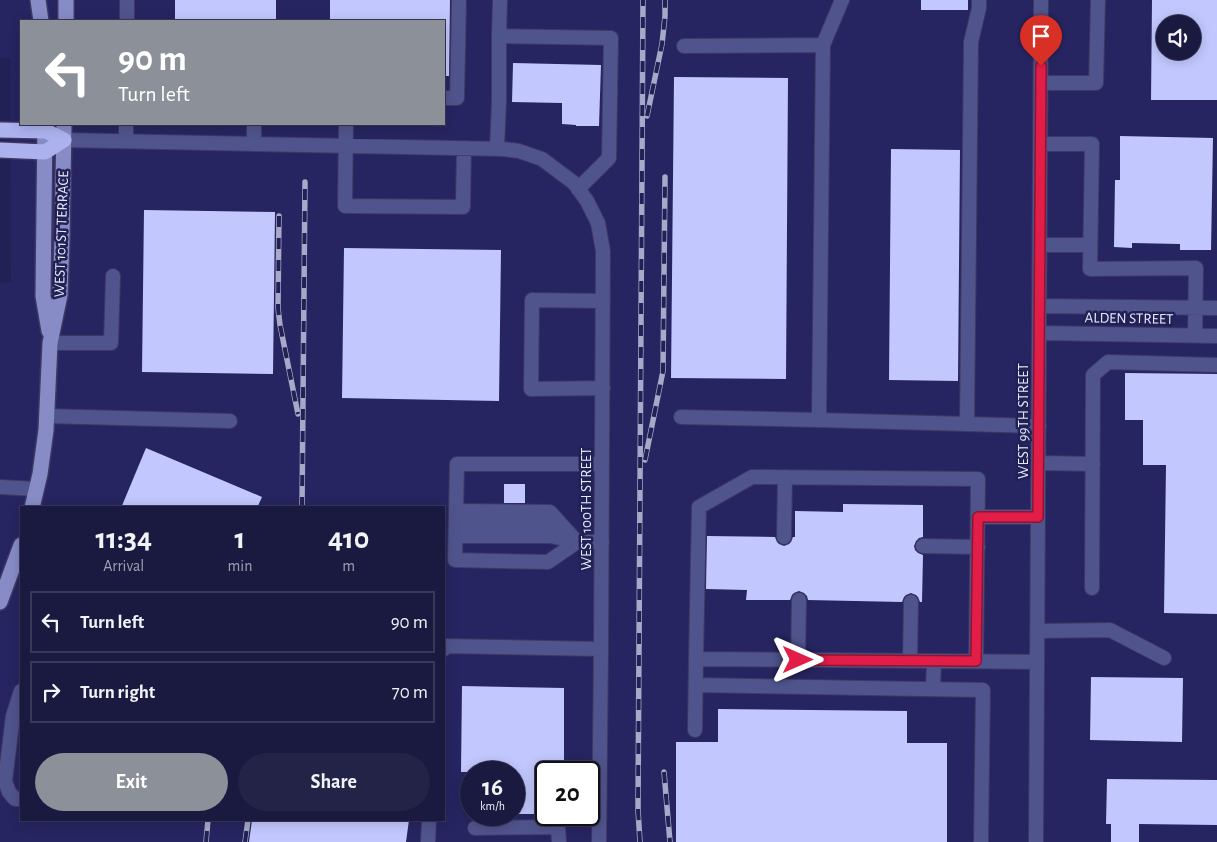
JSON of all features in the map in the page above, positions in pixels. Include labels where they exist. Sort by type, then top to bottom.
[{"type":"highway","points":[[0,130],[45,128],[64,140],[45,152],[0,150]]},
{"type":"main road","points":[[38,0],[40,20]]},
{"type":"main road","points":[[66,0],[66,20]]},
{"type":"main road","name":"WEST 101ST TERRACE","points":[[32,506],[40,474],[46,430],[50,342],[60,294],[64,125]]},
{"type":"main road","name":"WEST 101ST TERRACE","points":[[45,128],[43,296],[50,342]]},
{"type":"main road","points":[[0,602],[20,548]]},
{"type":"street","points":[[127,0],[127,20]]},
{"type":"street","points":[[445,98],[458,98],[459,0]]},
{"type":"street","points":[[497,148],[500,0]]},
{"type":"street","points":[[819,420],[823,45],[842,0]]},
{"type":"street","points":[[967,424],[971,42],[979,0]]},
{"type":"street","name":"WEST 99TH STREET","points":[[1036,842],[1041,0]]},
{"type":"street","points":[[1041,83],[1096,83],[1098,0]]},
{"type":"street","points":[[64,140],[497,148],[518,151],[542,159],[576,186],[609,158],[612,38],[499,36]]},
{"type":"street","points":[[684,46],[823,45]]},
{"type":"street","points":[[126,125],[126,142]]},
{"type":"street","points":[[254,125],[254,144]]},
{"type":"street","points":[[346,125],[345,206],[463,208],[464,148]]},
{"type":"street","points":[[1040,144],[1092,144],[1090,269],[1196,268],[1195,336]]},
{"type":"street","name":"WEST 100TH STREET","points":[[576,186],[587,201],[598,223],[603,251],[602,649],[599,842]]},
{"type":"street","points":[[1040,244],[1090,244]]},
{"type":"street","points":[[50,342],[111,342],[113,276]]},
{"type":"street","points":[[603,301],[532,300],[531,389],[603,388]]},
{"type":"street","name":"ALDEN STREET","points":[[1040,306],[1217,308]]},
{"type":"street","name":"ALDEN STREET","points":[[1040,333],[1217,336]]},
{"type":"street","points":[[1092,588],[1093,375],[1108,362],[1217,365]]},
{"type":"street","points":[[47,416],[230,421]]},
{"type":"street","points":[[681,417],[1039,426]]},
{"type":"street","points":[[1039,463],[1093,464]]},
{"type":"street","points":[[577,542],[548,562],[455,560],[457,464],[602,464]]},
{"type":"street","points":[[695,730],[699,507],[752,478],[978,478],[976,661]]},
{"type":"street","points":[[784,537],[785,478]]},
{"type":"street","points":[[0,487],[36,489]]},
{"type":"street","points":[[456,524],[550,512],[577,542]]},
{"type":"street","points":[[978,517],[1038,517]]},
{"type":"street","points":[[456,524],[550,536],[577,542],[602,542]]},
{"type":"street","points":[[923,546],[978,546]]},
{"type":"street","points":[[798,660],[799,600]]},
{"type":"street","points":[[910,660],[911,602]]},
{"type":"street","points":[[1038,631],[1110,630],[1164,658]]},
{"type":"street","points":[[445,646],[602,649]]},
{"type":"street","points":[[696,659],[1037,662]]},
{"type":"street","points":[[933,689],[934,661]]},
{"type":"street","points":[[696,685],[983,690],[981,842]]},
{"type":"street","points":[[20,693],[6,714],[5,781],[9,792],[15,799],[20,799]]},
{"type":"street","points":[[428,842],[429,821]]},
{"type":"street","points":[[475,828],[558,827],[558,842]]},
{"type":"shaded area","points":[[0,0],[1217,0],[1217,842],[0,842],[0,283],[11,282],[10,58],[0,58]]},
{"type":"building","points":[[175,0],[276,0],[276,20],[175,20]]},
{"type":"building","points":[[330,0],[450,0],[449,76],[445,76],[445,20],[330,20]]},
{"type":"building","points":[[921,0],[968,0],[968,10],[921,10]]},
{"type":"building","points":[[1152,0],[1217,0],[1217,100],[1151,100]]},
{"type":"building","points":[[513,63],[601,65],[599,126],[562,124],[562,103],[512,102]]},
{"type":"building","points":[[674,77],[788,78],[786,379],[671,378]]},
{"type":"building","points":[[1120,136],[1213,138],[1211,250],[1180,250],[1180,244],[1132,243],[1132,248],[1114,247],[1115,180],[1120,180]]},
{"type":"building","points":[[891,149],[960,150],[958,381],[889,380]]},
{"type":"building","points":[[144,210],[275,212],[273,374],[142,372]]},
{"type":"building","points":[[344,248],[501,250],[499,401],[342,398]]},
{"type":"building","points":[[1125,373],[1217,374],[1217,614],[1164,613],[1166,465],[1143,465],[1143,420],[1125,420]]},
{"type":"building","points":[[146,448],[262,497],[258,506],[122,506]]},
{"type":"building","points":[[504,484],[525,484],[525,503],[504,503]]},
{"type":"building","points":[[843,504],[923,505],[923,537],[916,541],[914,546],[918,553],[923,555],[922,602],[920,602],[916,595],[911,593],[904,597],[902,602],[808,600],[804,593],[799,591],[792,595],[790,600],[746,600],[747,590],[706,589],[707,536],[775,537],[779,544],[784,546],[789,544],[793,537],[795,537],[795,511],[843,512]]},
{"type":"building","points":[[1091,677],[1183,678],[1182,742],[1090,740]]},
{"type":"building","points":[[462,686],[564,688],[564,761],[535,761],[535,814],[525,814],[525,761],[461,761]]},
{"type":"building","points":[[718,709],[907,711],[907,743],[947,743],[947,842],[676,842],[676,742],[718,742]]},
{"type":"building","points":[[1107,779],[1217,780],[1217,825],[1139,824],[1139,842],[1111,842],[1111,824],[1106,824]]},
{"type":"building","points":[[252,821],[409,821],[406,842],[249,842]]},
{"type":"railway","points":[[640,842],[638,810],[643,0]]},
{"type":"railway","points":[[647,116],[662,44],[665,0]]},
{"type":"railway","points":[[645,460],[663,371],[665,177]]},
{"type":"railway","points":[[302,506],[305,182]]},
{"type":"railway","points":[[279,216],[278,308],[298,414]]},
{"type":"railway","points":[[664,772],[670,842]]},
{"type":"railway","points":[[206,842],[208,821]]},
{"type":"railway","points":[[245,842],[248,821]]},
{"type":"route","points":[[798,660],[976,661],[978,517],[1038,517],[1041,66]]}]
